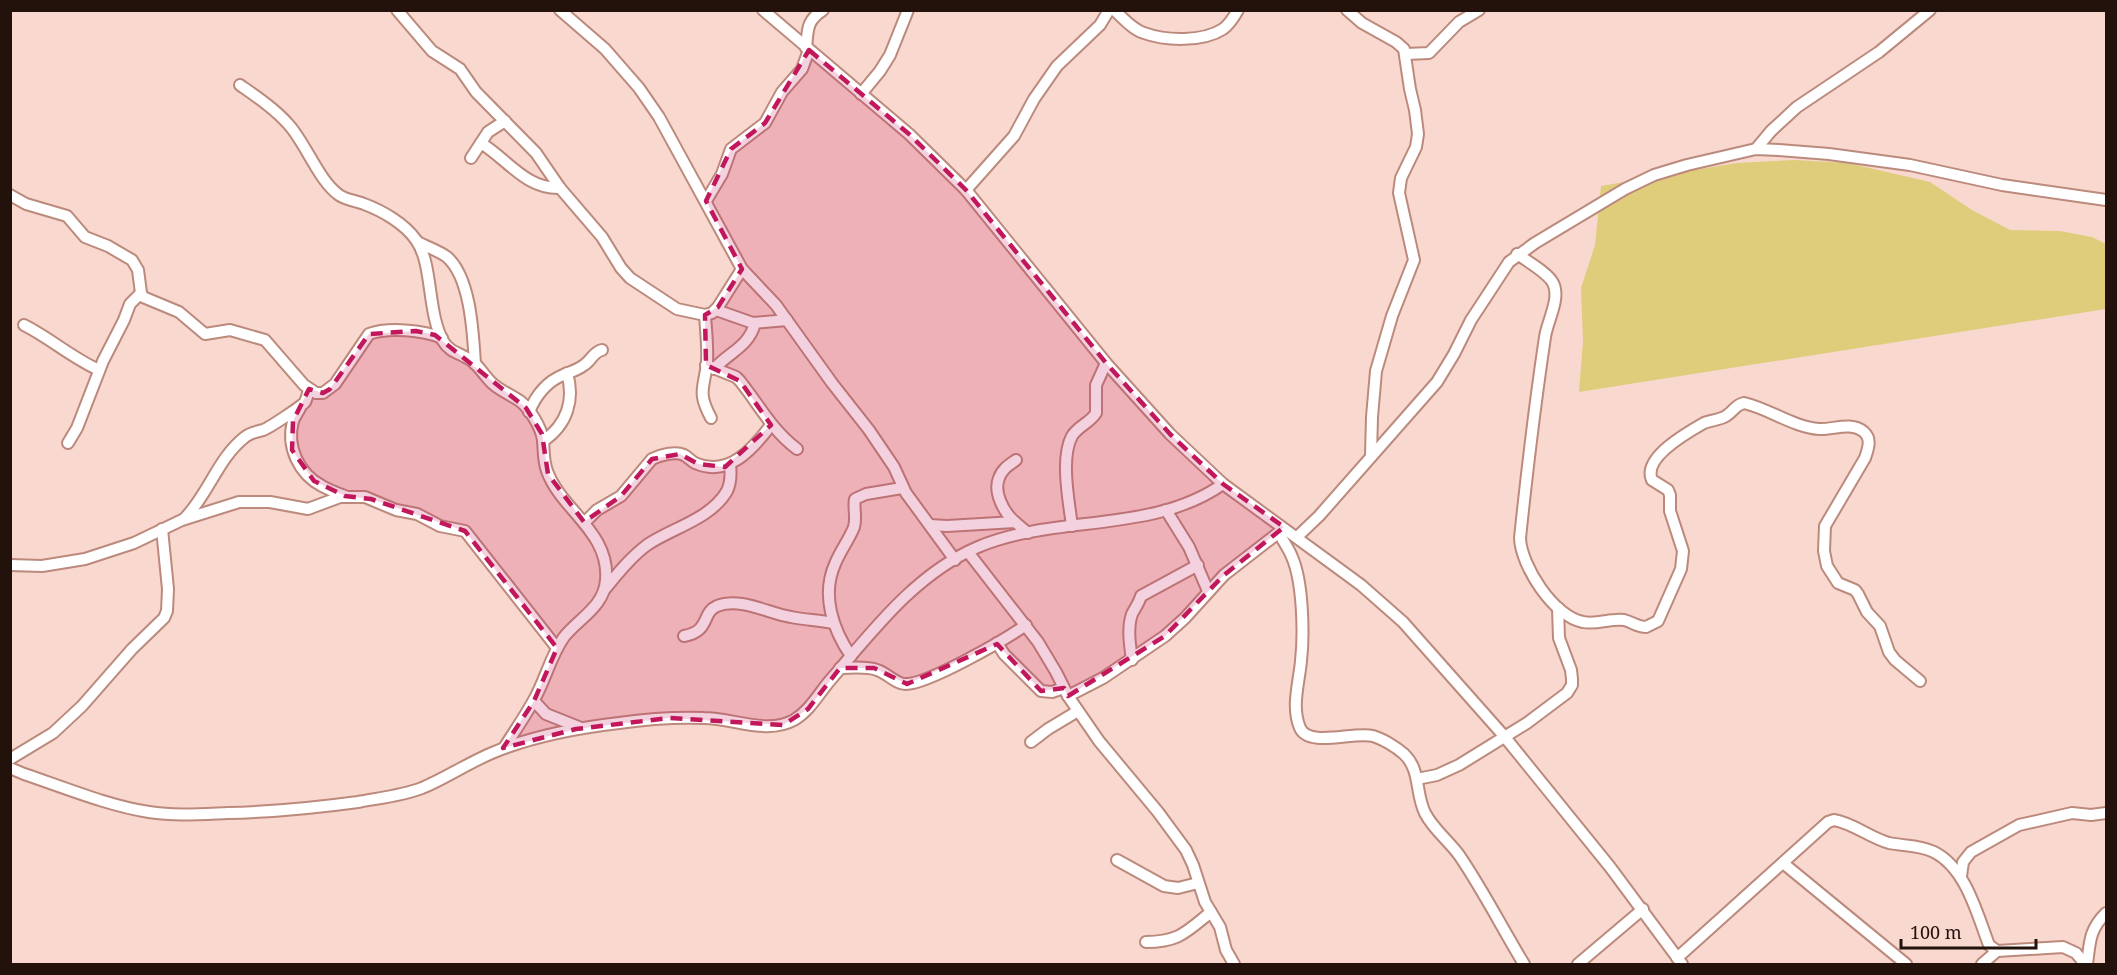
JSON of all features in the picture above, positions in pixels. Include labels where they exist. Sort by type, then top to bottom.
[{"type":"street","points":[[397,10],[432,51],[460,69],[476,92],[536,153],[560,188],[602,237],[630,278],[677,309],[705,315],[716,310],[742,269]]},
{"type":"street","points":[[560,10],[606,49],[639,88],[659,117],[742,269],[776,304],[832,383],[883,448],[902,488],[955,560]]},
{"type":"street","points":[[763,10],[909,134],[966,190],[1106,363],[1170,434],[1223,484],[1282,530],[1297,537],[1361,585],[1403,622],[1504,736],[1642,909],[1680,961],[1783,863],[1828,822],[1834,820],[1888,843],[1934,852],[1949,861],[1961,876],[1989,945],[1997,951]]},
{"type":"street","points":[[706,201],[722,174],[731,149],[765,123],[782,92],[798,74],[807,49],[808,26],[823,10]]},
{"type":"street","points":[[861,94],[890,55],[908,10]]},
{"type":"street","points":[[966,190],[1014,136],[1034,99],[1057,66],[1100,25],[1109,10]]},
{"type":"street","points":[[1114,10],[1144,33],[1177,38],[1214,33],[1224,28],[1238,10]]},
{"type":"street","points":[[1347,10],[1404,49],[1418,134],[1416,147],[1401,178],[1399,193],[1414,260],[1392,316],[1376,371],[1371,455]]},
{"type":"street","points":[[1406,54],[1430,53],[1459,22],[1479,10]]},
{"type":"street","points":[[1756,149],[1771,131],[1797,107],[1879,52],[1930,10]]},
{"type":"street","points":[[240,85],[290,126],[331,187],[340,196],[385,214],[418,242],[445,256],[459,272],[468,305],[476,364]]},
{"type":"street","points":[[471,158],[488,132],[505,120]]},
{"type":"street","points":[[481,143],[533,183],[548,188],[560,188]]},
{"type":"street","points":[[1297,537],[1319,516],[1437,382],[1471,320],[1503,269],[1518,254],[1625,189],[1654,175],[1756,149],[1829,154],[1910,165],[2002,185],[2106,200]]},
{"type":"street","points":[[10,195],[26,204],[67,216],[85,237],[108,246],[132,260],[138,270],[141,293],[148,300],[179,312],[205,334],[230,330],[266,340],[289,369],[316,393],[323,393],[330,389],[358,352],[366,337],[374,333],[416,331],[442,338]]},
{"type":"street","points":[[418,242],[435,321],[442,338],[449,350],[476,364],[494,385],[520,401],[529,412],[538,426],[543,441],[544,464],[548,474],[595,538],[607,578],[605,589]]},
{"type":"street","points":[[1518,254],[1553,282],[1555,292],[1546,328],[1528,449],[1520,550],[1526,565],[1558,608],[1568,616],[1585,623],[1623,620],[1641,627],[1658,621],[1681,569],[1683,550],[1670,511],[1668,490],[1652,480],[1650,468],[1655,459],[1674,442],[1704,424],[1727,416],[1737,405],[1744,404],[1809,427],[1821,429],[1842,426],[1862,430],[1868,437],[1869,448],[1865,458],[1826,526],[1824,550],[1827,566],[1838,584],[1855,590],[1867,612],[1880,627],[1889,652],[1920,681]]},
{"type":"street","points":[[68,443],[130,304],[141,293]]},
{"type":"street","points":[[716,310],[755,323],[786,320]]},
{"type":"street","points":[[705,315],[710,367],[701,392],[711,417]]},
{"type":"street","points":[[710,367],[745,344],[752,334],[755,323]]},
{"type":"street","points":[[24,325],[45,336],[73,357],[99,370]]},
{"type":"street","points":[[529,412],[542,389],[556,378],[587,364],[595,353],[602,350]]},
{"type":"street","points":[[1072,526],[1067,484],[1069,447],[1072,437],[1096,413],[1095,390],[1106,363]]},
{"type":"street","points":[[710,367],[736,377],[771,425],[797,449]]},
{"type":"street","points":[[543,441],[567,414],[570,390],[567,373]]},
{"type":"street","points":[[182,520],[210,486],[225,458],[240,442],[249,434],[270,427],[300,407],[305,402],[309,389]]},
{"type":"street","points":[[300,407],[293,420],[291,445],[295,458],[305,473],[314,481],[345,496],[371,499],[386,506],[417,514],[440,526],[465,531],[557,648]]},
{"type":"street","points":[[585,522],[597,510],[621,496],[651,459],[680,454],[694,462],[718,468],[730,464],[749,450],[771,425]]},
{"type":"street","points":[[1016,460],[1003,471],[998,483],[1006,513],[1028,533]]},
{"type":"street","points":[[503,748],[534,701],[557,648],[571,629],[596,606],[605,589],[647,546],[691,521],[718,502],[727,492],[730,484],[730,464]]},
{"type":"street","points":[[10,768],[149,812],[186,814],[270,812],[400,795],[422,788],[464,765],[503,748],[536,738],[581,729],[669,718],[708,717],[771,727],[795,719],[808,709],[840,668],[890,612],[935,572],[968,552],[1002,539],[1028,533],[1166,510],[1194,501],[1223,484]]},
{"type":"street","points":[[851,656],[840,640],[833,623],[830,580],[834,565],[854,527],[856,518],[854,501],[866,494],[902,488]]},
{"type":"street","points":[[10,565],[42,566],[85,559],[134,543],[182,520],[239,502],[270,502],[308,509],[345,496]]},
{"type":"street","points":[[1166,510],[1198,565],[1208,591]]},
{"type":"street","points":[[930,525],[1015,522]]},
{"type":"street","points":[[10,759],[53,734],[164,618],[168,603],[168,578],[162,529]]},
{"type":"street","points":[[998,643],[1004,654],[1041,691],[1066,692],[1132,660],[1178,625],[1224,575],[1282,530]]},
{"type":"street","points":[[1282,530],[1298,584],[1302,631],[1301,660],[1295,700],[1300,727],[1307,736],[1314,738],[1357,734],[1373,736],[1383,740],[1411,761],[1424,812],[1457,852],[1524,964]]},
{"type":"street","points":[[968,552],[1048,657],[1066,692],[1099,741],[1158,812],[1186,850],[1198,883],[1220,927],[1226,950],[1234,964]]},
{"type":"street","points":[[1132,660],[1130,626],[1141,596],[1198,565]]},
{"type":"street","points":[[684,636],[700,630],[712,610],[723,605],[751,606],[790,617],[833,623]]},
{"type":"street","points":[[1417,779],[1459,765],[1547,710],[1567,693],[1572,685],[1571,670],[1559,638],[1558,608]]},
{"type":"street","points":[[1559,624],[1568,616]]},
{"type":"street","points":[[840,668],[874,668],[899,683],[909,684],[937,674],[1026,626]]},
{"type":"street","points":[[534,701],[546,714],[581,729]]},
{"type":"street","points":[[1031,742],[1078,711]]},
{"type":"street","points":[[1961,876],[1963,862],[1971,852],[2019,825],[2072,813],[2091,815],[2106,813]]},
{"type":"street","points":[[1117,860],[1164,886],[1178,888],[1198,883]]},
{"type":"street","points":[[1783,863],[1906,964]]},
{"type":"street","points":[[1578,964],[1642,909]]},
{"type":"street","points":[[1146,942],[1172,940],[1188,931],[1211,912]]},
{"type":"street","points":[[2086,964],[2091,934],[2097,922],[2106,913]]},
{"type":"street","points":[[1982,964],[1997,951],[2063,947],[2076,953],[2086,964]]},
{"type":"highlighted area","points":[[809,50],[909,134],[966,190],[1106,363],[1170,434],[1223,484],[1284,527],[1224,575],[1165,636],[1068,696],[1064,688],[1041,691],[997,644],[907,684],[874,668],[840,668],[808,709],[783,725],[669,718],[576,729],[503,748],[534,701],[557,648],[465,531],[371,499],[345,496],[314,481],[292,450],[293,421],[309,389],[323,393],[330,389],[369,334],[416,331],[435,335],[526,408],[542,434],[548,474],[584,522],[621,496],[652,459],[680,454],[698,464],[725,467],[771,425],[740,381],[706,365],[705,315],[718,307],[742,269],[706,201],[731,149],[765,123]]},
{"type":"shaded area","points":[[1795,160],[1848,163],[1930,182],[1972,210],[2010,230],[2060,231],[2092,237],[2106,244],[2106,309],[1579,392],[1583,341],[1581,288],[1595,245],[1601,186],[1736,163]]}]
